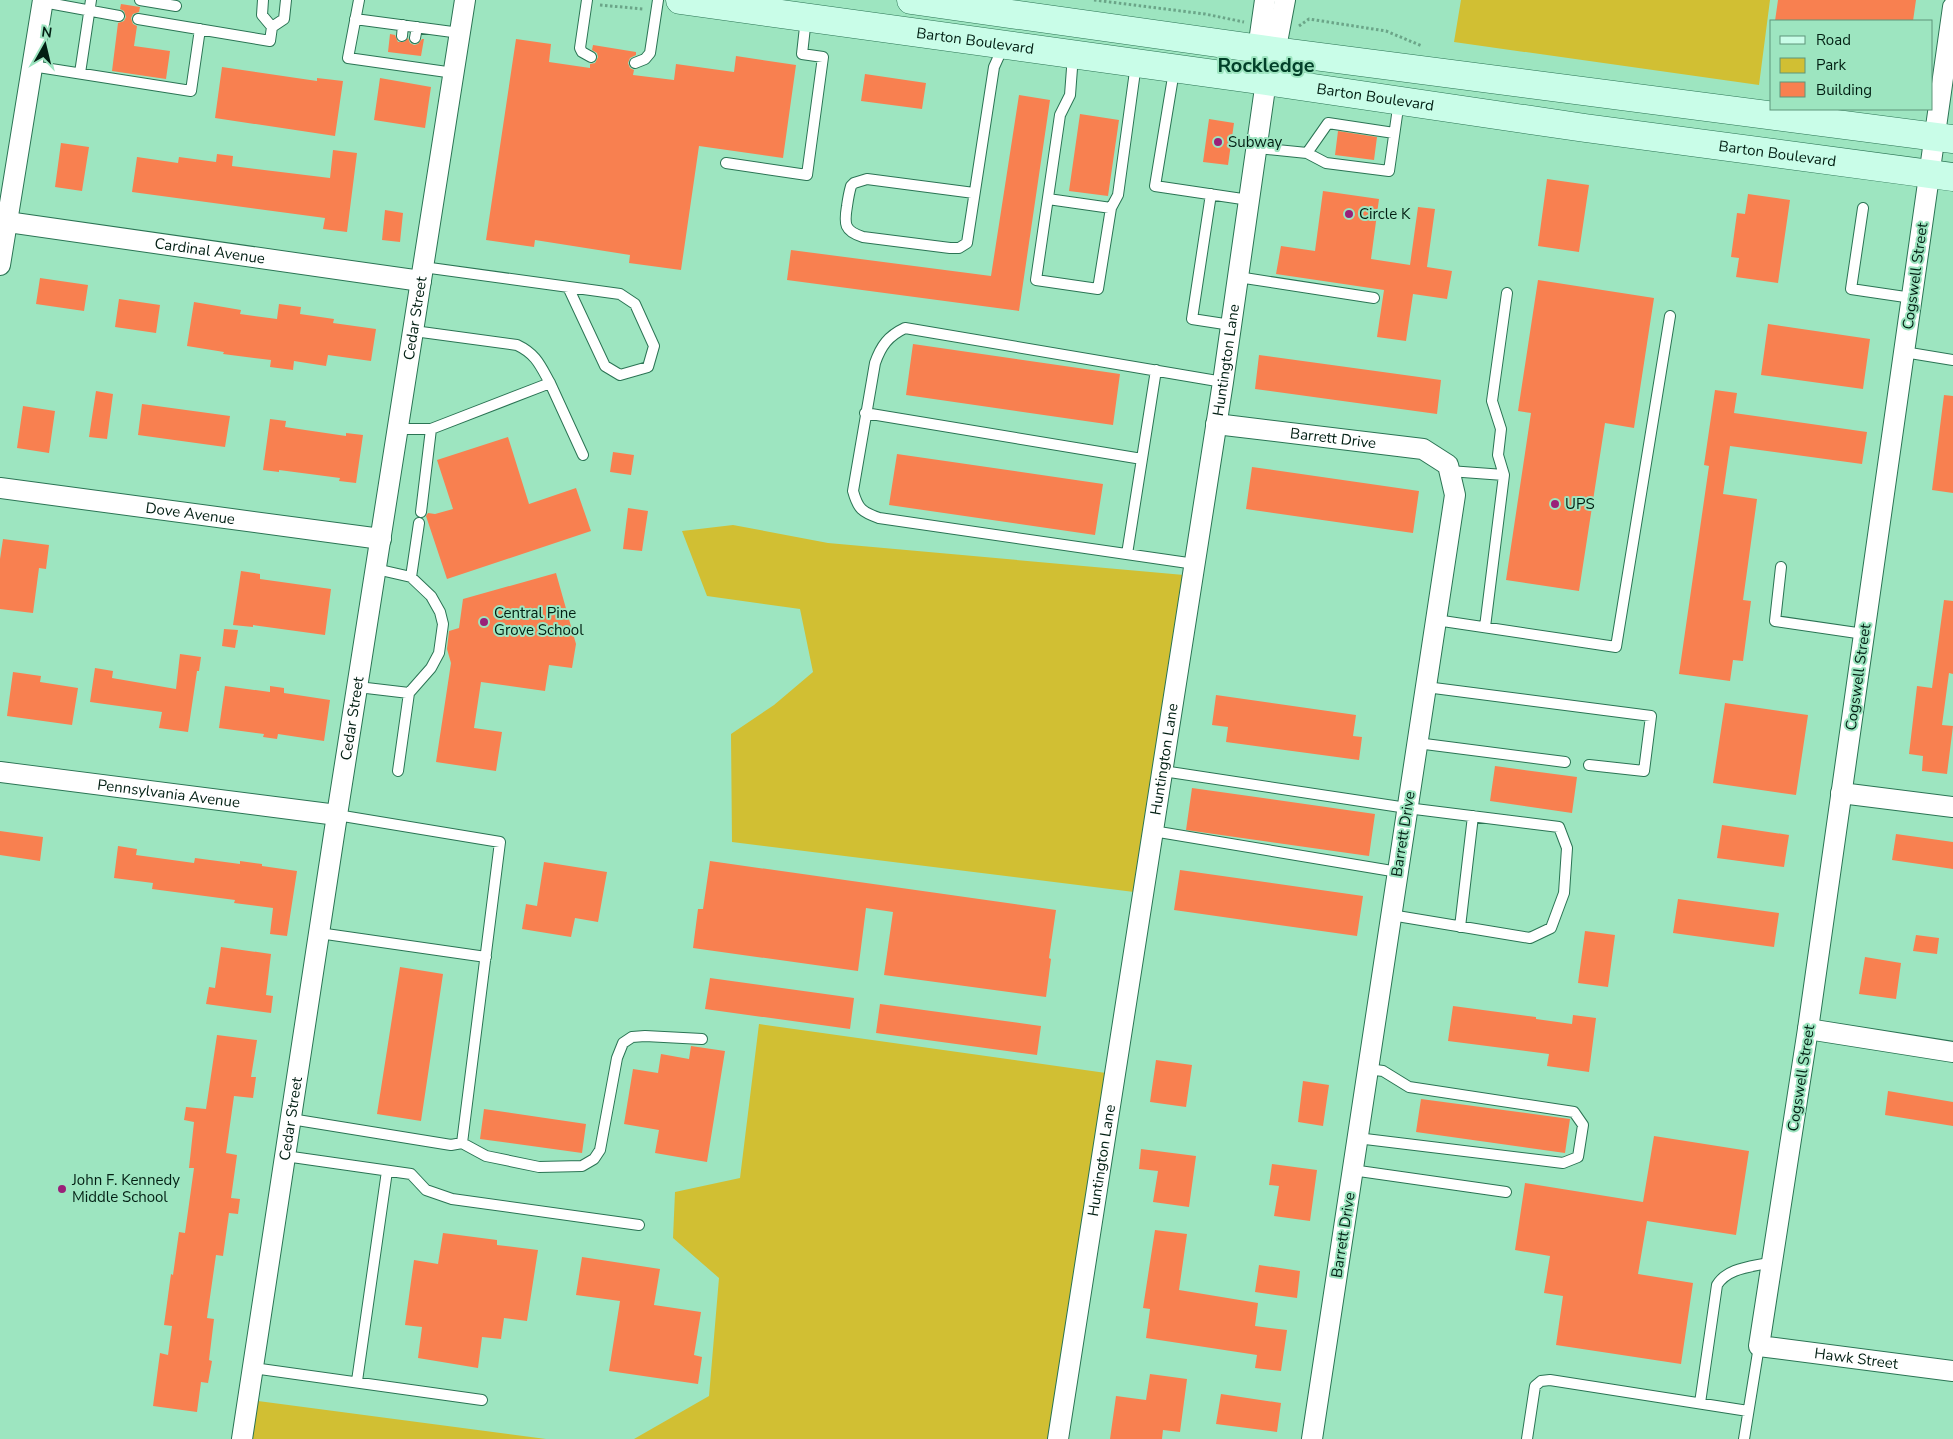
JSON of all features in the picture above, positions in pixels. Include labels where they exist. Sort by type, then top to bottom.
[{"type":"main road","name":"Barton Boulevard","points":[[680,0],[1137,62],[1585,128],[1941,176]]},
{"type":"main road","name":"Barton Boulevard","points":[[911,0],[1009,13],[1269,38],[1590,92],[1944,138]]},
{"type":"main road","points":[[1005,44],[1009,13]]},
{"type":"main road","points":[[1585,128],[1590,92]]},
{"type":"street","name":"Cedar Street","points":[[242,1439],[337,815],[465,0]]},
{"type":"street","points":[[1265,0],[1269,38]]},
{"type":"street","points":[[1269,38],[1285,0]]},
{"type":"street","points":[[0,266],[4,221],[43,1]]},
{"type":"street","name":"Cogswell Street","points":[[1759,1346],[1808,1029],[1912,298],[1941,176],[1953,8]]},
{"type":"street","name":"Huntington Lane","points":[[1058,1439],[1223,382],[1266,81],[1272,69],[1269,38]]},
{"type":"street","name":"Cardinal Avenue","points":[[4,221],[422,274]]},
{"type":"street","name":"Barrett Drive","points":[[1216,424],[1423,449],[1448,465],[1455,495],[1312,1439]]},
{"type":"street","name":"Dove Avenue","points":[[0,488],[381,539]]},
{"type":"street","name":"Pennsylvania Avenue","points":[[0,772],[337,815]]},
{"type":"street","points":[[1841,792],[1953,807]]},
{"type":"street","points":[[1808,1029],[1953,1052]]},
{"type":"street","name":"Hawk Street","points":[[1759,1346],[1953,1371]]},
{"type":"lane","points":[[140,0],[177,3],[173,25]]},
{"type":"lane","points":[[138,18],[270,41],[272,27],[262,15],[263,0]]},
{"type":"lane","points":[[272,27],[284,19],[286,0]]},
{"type":"lane","points":[[359,0],[348,58],[454,73]]},
{"type":"lane","points":[[635,63],[645,59],[650,53],[658,0]]},
{"type":"lane","points":[[43,1],[90,5],[119,16]]},
{"type":"lane","points":[[586,2],[580,48],[582,52],[591,57]]},
{"type":"lane","points":[[80,73],[90,5]]},
{"type":"lane","points":[[726,163],[807,175],[824,57],[802,54],[806,17]]},
{"type":"lane","points":[[355,19],[402,31],[460,33]]},
{"type":"lane","points":[[32,66],[191,91],[200,29]]},
{"type":"lane","points":[[974,193],[867,180],[854,183],[845,220],[846,227],[852,233],[863,236],[950,248],[959,248],[967,243],[994,67],[1005,44]]},
{"type":"lane","points":[[398,65],[400,53]]},
{"type":"lane","points":[[1073,54],[1070,95],[1060,115],[1036,280],[1098,289],[1112,208],[1118,195],[1137,62]]},
{"type":"lane","points":[[412,67],[413,55]]},
{"type":"lane","points":[[1175,68],[1155,186],[1249,200]]},
{"type":"lane","points":[[1256,148],[1306,153],[1326,163],[1389,171],[1399,100]]},
{"type":"lane","points":[[1306,153],[1328,123],[1394,133]]},
{"type":"lane","points":[[1211,194],[1192,319],[1231,325]]},
{"type":"lane","points":[[1048,199],[1112,208]]},
{"type":"lane","points":[[1863,208],[1851,290],[1912,298]]},
{"type":"lane","points":[[422,274],[568,287],[620,294],[635,304],[654,346],[648,367],[620,376],[605,366],[568,287]]},
{"type":"lane","points":[[1238,277],[1374,298]]},
{"type":"lane","points":[[1485,627],[1504,475],[1498,456],[1501,429],[1492,400],[1507,293]]},
{"type":"lane","points":[[1436,620],[1616,647],[1670,316]]},
{"type":"lane","points":[[1194,564],[879,518],[865,513],[857,504],[853,490],[875,363],[880,349],[888,338],[905,328],[1223,382]]},
{"type":"lane","points":[[414,331],[517,345],[529,351],[536,358],[550,383],[583,455]]},
{"type":"lane","points":[[1904,352],[1953,360]]},
{"type":"lane","points":[[1127,554],[1156,370]]},
{"type":"lane","points":[[398,429],[431,429],[550,383]]},
{"type":"lane","points":[[866,413],[1142,459]]},
{"type":"lane","points":[[410,577],[420,518],[431,429]]},
{"type":"lane","points":[[1449,472],[1504,475]]},
{"type":"lane","points":[[1781,567],[1775,621],[1864,634]]},
{"type":"lane","points":[[376,569],[410,577],[431,596],[440,612],[443,624],[439,653],[431,668],[409,693],[398,771]]},
{"type":"lane","points":[[358,687],[409,693]]},
{"type":"lane","points":[[1426,687],[1651,716],[1644,771],[1589,766]]},
{"type":"lane","points":[[1417,743],[1565,762]]},
{"type":"lane","points":[[1163,771],[1407,808],[1559,827],[1568,848],[1564,893],[1550,928],[1530,938],[1391,915]]},
{"type":"lane","points":[[337,815],[500,842],[462,1143]]},
{"type":"lane","points":[[1460,927],[1473,816]]},
{"type":"lane","points":[[1153,831],[1398,872]]},
{"type":"lane","points":[[319,934],[486,957]]},
{"type":"lane","points":[[291,1119],[451,1145],[462,1143],[486,1156],[540,1167],[582,1166],[594,1159],[600,1150],[617,1058],[623,1043],[632,1038],[645,1036],[702,1039]]},
{"type":"lane","points":[[1357,1138],[1563,1163],[1578,1157],[1582,1133],[1583,1125],[1574,1112],[1409,1087],[1383,1071],[1368,1069]]},
{"type":"lane","points":[[285,1156],[412,1174],[426,1190],[452,1199],[639,1225]]},
{"type":"lane","points":[[1352,1170],[1506,1192]]},
{"type":"lane","points":[[357,1381],[387,1171]]},
{"type":"lane","points":[[1700,1403],[1717,1285],[1722,1277],[1730,1272],[1772,1262]]},
{"type":"lane","points":[[1744,1439],[1759,1346]]},
{"type":"lane","points":[[253,1368],[357,1381],[482,1400]]},
{"type":"lane","points":[[1527,1439],[1535,1386],[1540,1381],[1550,1380],[1748,1411]]},
{"type":"path","points":[[1094,0],[1205,14],[1269,38],[1300,26],[1309,19],[1386,31],[1431,48]]},
{"type":"path","points":[[586,2],[640,9]]},
{"type":"green space","points":[[1461,0],[1770,0],[1759,85],[1454,42]]},
{"type":"green space","points":[[733,525],[828,543],[1184,575],[1134,892],[732,842],[731,734],[774,705],[813,672],[800,609],[707,596],[682,531]]},
{"type":"green space","points":[[759,1024],[1106,1073],[1049,1439],[634,1439],[709,1396],[719,1278],[673,1238],[675,1192],[740,1178]]},
{"type":"green space","points":[[258,1401],[546,1439],[252,1439]]},
{"type":"building","points":[[1778,0],[1916,0],[1913,20],[1775,20]]},
{"type":"building","points":[[121,4],[140,7],[139,12],[133,14],[131,18],[133,24],[137,26],[134,46],[170,51],[166,79],[112,71],[118,23],[124,21],[126,17],[124,11],[120,9]]},
{"type":"building","points":[[390,34],[395,35],[398,42],[404,42],[408,38],[410,43],[414,45],[424,39],[421,56],[388,52]]},
{"type":"building","points":[[516,39],[551,44],[549,62],[590,68],[590,64],[595,63],[598,57],[597,53],[592,50],[593,45],[636,52],[636,55],[630,58],[628,63],[630,68],[634,70],[633,75],[674,80],[676,64],[734,72],[736,56],[796,65],[783,158],[699,146],[681,270],[629,263],[630,255],[535,240],[534,247],[486,240]]},
{"type":"building","points":[[222,67],[317,81],[317,78],[343,81],[335,136],[215,118]]},
{"type":"building","points":[[865,74],[926,83],[922,109],[861,101]]},
{"type":"building","points":[[380,78],[431,87],[425,128],[374,120]]},
{"type":"building","points":[[1019,95],[1050,100],[1019,311],[787,280],[791,250],[991,276]]},
{"type":"building","points":[[1080,114],[1119,120],[1108,196],[1069,191]]},
{"type":"building","name":"Subway","points":[[1209,119],[1234,123],[1228,165],[1203,162]]},
{"type":"building","points":[[1338,131],[1377,137],[1374,160],[1335,155]]},
{"type":"building","points":[[61,143],[89,147],[82,191],[55,187]]},
{"type":"building","points":[[333,150],[357,153],[347,232],[323,229],[325,218],[132,192],[137,157],[178,163],[179,157],[216,162],[217,154],[233,156],[232,166],[330,178]]},
{"type":"building","points":[[1547,179],[1589,185],[1579,252],[1538,246]]},
{"type":"building","points":[[1323,191],[1379,199],[1371,259],[1410,265],[1418,207],[1435,209],[1427,267],[1452,271],[1447,299],[1413,294],[1406,341],[1377,337],[1384,290],[1276,274],[1281,246],[1315,251]]},
{"type":"building","points":[[1748,194],[1790,200],[1778,283],[1736,277],[1739,258],[1731,257],[1737,213],[1745,214]]},
{"type":"building","points":[[385,210],[403,213],[400,242],[382,240]]},
{"type":"building","points":[[40,278],[88,285],[84,311],[36,304]]},
{"type":"building","name":"UPS","points":[[1538,280],[1654,298],[1634,428],[1605,423],[1579,591],[1506,580],[1531,413],[1518,411]]},
{"type":"building","points":[[119,299],[160,305],[156,333],[115,327]]},
{"type":"building","points":[[194,302],[241,310],[240,314],[277,319],[279,304],[301,307],[300,314],[334,319],[333,323],[376,329],[371,361],[328,355],[326,366],[294,361],[293,370],[270,367],[271,360],[223,354],[224,352],[187,346]]},
{"type":"building","points":[[1768,324],[1870,339],[1863,389],[1761,375]]},
{"type":"building","points":[[913,344],[1120,374],[1113,425],[906,395]]},
{"type":"building","points":[[1259,355],[1441,380],[1437,414],[1255,389]]},
{"type":"building","points":[[1715,390],[1737,393],[1734,413],[1867,432],[1862,464],[1730,446],[1723,494],[1757,499],[1743,600],[1751,601],[1743,661],[1733,660],[1730,681],[1679,674],[1709,466],[1704,465]]},
{"type":"building","points":[[96,391],[113,394],[107,439],[89,437]]},
{"type":"building","points":[[1944,395],[1953,396],[1953,493],[1932,490]]},
{"type":"building","points":[[142,404],[230,416],[225,447],[138,435]]},
{"type":"building","points":[[23,406],[55,411],[49,453],[17,448]]},
{"type":"building","points":[[270,419],[286,421],[285,427],[346,436],[346,433],[363,435],[356,483],[339,481],[340,478],[279,470],[279,472],[263,470]]},
{"type":"building","points":[[508,437],[529,504],[576,488],[591,531],[447,579],[426,516],[428,513],[435,514],[453,509],[437,460]]},
{"type":"building","points":[[613,452],[634,455],[631,475],[610,472]]},
{"type":"building","points":[[897,454],[1103,484],[1095,535],[889,505]]},
{"type":"building","points":[[1252,467],[1419,491],[1413,533],[1246,509]]},
{"type":"building","points":[[628,508],[648,511],[642,551],[623,549]]},
{"type":"building","points":[[3,539],[49,545],[46,569],[39,568],[33,613],[0,609],[0,559]]},
{"type":"building","points":[[241,571],[260,574],[260,579],[331,589],[325,635],[253,625],[253,627],[233,625]]},
{"type":"building","points":[[556,573],[576,644],[572,668],[549,665],[545,691],[481,682],[474,728],[502,732],[496,771],[436,762],[451,663],[447,649],[449,631],[459,628],[463,599]]},
{"type":"building","points":[[1944,600],[1953,601],[1953,674],[1949,673],[1942,725],[1953,726],[1947,774],[1922,771],[1923,756],[1909,754],[1917,686],[1932,688]]},
{"type":"building","points":[[224,629],[238,630],[235,648],[222,646]]},
{"type":"building","points":[[180,654],[201,657],[199,671],[197,671],[188,732],[159,728],[162,712],[90,702],[95,668],[113,671],[112,678],[176,689]]},
{"type":"building","points":[[13,672],[41,676],[40,682],[78,688],[72,725],[7,716]]},
{"type":"building","points":[[225,686],[270,692],[270,686],[284,688],[284,693],[330,700],[324,741],[278,734],[277,739],[263,737],[264,734],[219,728]]},
{"type":"building","points":[[1216,695],[1356,715],[1353,736],[1362,737],[1359,760],[1226,742],[1228,727],[1212,725]]},
{"type":"building","points":[[1725,703],[1808,715],[1796,795],[1713,783]]},
{"type":"building","points":[[1495,766],[1577,777],[1572,813],[1490,801]]},
{"type":"building","points":[[1192,788],[1375,814],[1369,856],[1186,830]]},
{"type":"building","points":[[1722,825],[1789,835],[1784,867],[1717,858]]},
{"type":"building","points":[[0,831],[43,837],[40,861],[0,855]]},
{"type":"building","points":[[1896,834],[1953,842],[1953,869],[1892,860]]},
{"type":"building","points":[[118,846],[137,849],[136,855],[194,863],[195,858],[240,864],[240,861],[297,871],[287,936],[270,934],[273,908],[234,903],[235,900],[152,889],[153,883],[114,878]]},
{"type":"building","points":[[710,861],[1056,910],[1046,997],[884,975],[893,912],[866,908],[858,971],[693,948],[698,909],[703,909]]},
{"type":"building","points":[[544,862],[607,872],[598,922],[575,918],[571,937],[522,929],[526,904],[537,906]]},
{"type":"building","points":[[1180,870],[1363,896],[1357,936],[1174,910]]},
{"type":"building","points":[[1678,899],[1779,913],[1774,947],[1673,933]]},
{"type":"building","points":[[1585,931],[1615,935],[1608,987],[1578,983]]},
{"type":"building","points":[[1916,935],[1939,938],[1937,954],[1913,951]]},
{"type":"building","points":[[221,947],[271,954],[266,995],[273,996],[271,1013],[206,1004],[209,987],[215,988]]},
{"type":"building","points":[[1865,957],[1901,963],[1896,999],[1859,994]]},
{"type":"building","points":[[400,967],[443,974],[421,1121],[377,1114]]},
{"type":"building","points":[[710,978],[854,998],[850,1029],[705,1009]]},
{"type":"building","points":[[880,1004],[1041,1026],[1037,1055],[876,1033]]},
{"type":"building","points":[[1453,1006],[1536,1017],[1536,1019],[1572,1024],[1573,1015],[1596,1018],[1589,1072],[1547,1066],[1549,1054],[1448,1041]]},
{"type":"building","points":[[217,1035],[257,1040],[251,1077],[256,1077],[253,1098],[234,1096],[226,1153],[237,1155],[231,1198],[240,1199],[238,1214],[229,1213],[223,1256],[216,1255],[207,1318],[214,1319],[209,1360],[212,1361],[208,1383],[201,1382],[197,1412],[153,1406],[160,1353],[168,1355],[172,1326],[164,1325],[171,1274],[173,1275],[179,1232],[185,1233],[194,1168],[189,1168],[194,1122],[184,1120],[186,1107],[206,1109]]},
{"type":"building","points":[[691,1046],[725,1051],[707,1162],[655,1153],[659,1130],[624,1124],[633,1069],[658,1073],[661,1054],[689,1059]]},
{"type":"building","points":[[1156,1060],[1192,1065],[1186,1107],[1150,1102]]},
{"type":"building","points":[[1303,1081],[1329,1085],[1323,1126],[1298,1122]]},
{"type":"building","points":[[1888,1091],[1953,1102],[1953,1126],[1885,1115]]},
{"type":"building","points":[[1421,1099],[1570,1119],[1565,1153],[1416,1132]]},
{"type":"building","points":[[484,1109],[586,1124],[582,1153],[480,1139]]},
{"type":"building","points":[[1654,1136],[1749,1151],[1736,1235],[1647,1221],[1638,1274],[1693,1283],[1681,1364],[1556,1345],[1563,1296],[1544,1293],[1550,1256],[1515,1250],[1525,1183],[1643,1202]]},
{"type":"building","points":[[1141,1149],[1196,1156],[1189,1207],[1153,1202],[1158,1171],[1139,1169]]},
{"type":"building","points":[[1272,1164],[1317,1170],[1310,1221],[1274,1216],[1279,1186],[1269,1185]]},
{"type":"building","points":[[1155,1230],[1187,1234],[1179,1290],[1258,1303],[1255,1326],[1287,1330],[1281,1371],[1255,1368],[1257,1355],[1146,1338],[1150,1309],[1143,1308]]},
{"type":"building","points":[[443,1233],[497,1240],[497,1245],[538,1250],[527,1321],[504,1318],[501,1339],[482,1337],[478,1368],[418,1358],[422,1327],[405,1325],[414,1260],[438,1264]]},
{"type":"building","points":[[582,1257],[660,1269],[654,1305],[701,1312],[694,1355],[702,1357],[698,1384],[609,1371],[620,1301],[576,1295]]},
{"type":"building","points":[[1259,1265],[1300,1271],[1297,1298],[1255,1292]]},
{"type":"building","points":[[1150,1374],[1187,1379],[1180,1432],[1163,1430],[1162,1439],[1110,1439],[1116,1396],[1146,1400]]},
{"type":"building","points":[[1221,1394],[1281,1403],[1277,1432],[1216,1424]]},
{"type":"place","name":"Subway","points":[[1218,142]]},
{"type":"place","name":"Circle K","points":[[1349,214]]},
{"type":"place","name":"UPS","points":[[1555,504]]},
{"type":"place","name":"Central Pine Grove School","points":[[484,622]]},
{"type":"place","name":"John F. Kennedy Middle School","points":[[62,1189]]},
{"type":"district","name":"Rockledge","points":[[1266,65]]}]
